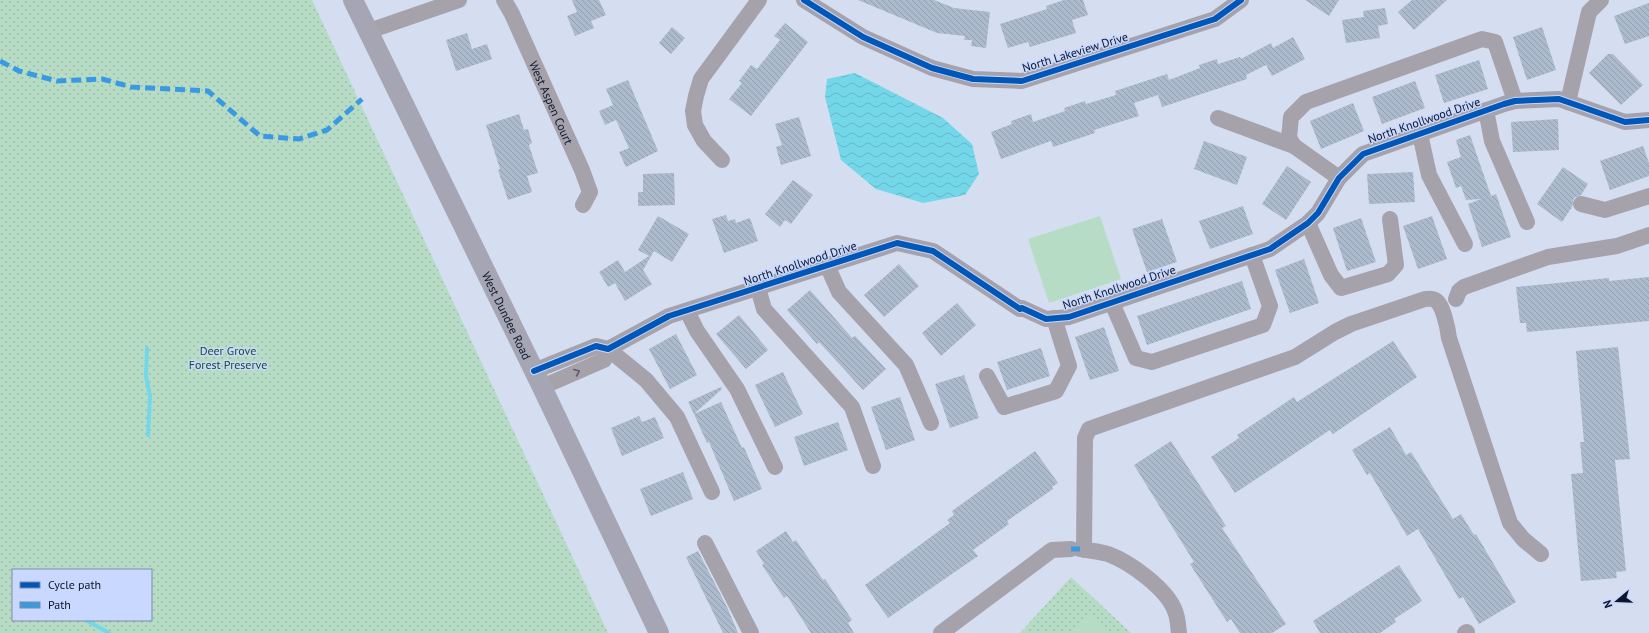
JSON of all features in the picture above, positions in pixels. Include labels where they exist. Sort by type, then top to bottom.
[{"type":"main road","name":"West Dundee Road","points":[[353,0],[538,379],[659,633]]},
{"type":"street","points":[[369,31],[459,0]]},
{"type":"street","name":"West Aspen Court","points":[[504,0],[512,14],[582,170],[590,192],[583,205]]},
{"type":"street","points":[[722,160],[704,141],[695,126],[693,111],[696,96],[701,79],[759,0]]},
{"type":"street","name":"North Lakeview Drive","points":[[804,0],[863,37],[932,68],[973,79],[1022,81],[1215,19],[1241,0]]},
{"type":"street","points":[[1568,102],[1589,12],[1601,0]]},
{"type":"street","points":[[1294,146],[1289,138],[1291,117],[1306,102],[1482,39],[1494,42],[1515,101]]},
{"type":"street","name":"North Knollwood Drive","points":[[538,379],[604,360],[608,349],[669,316],[897,243],[933,251],[1020,308],[1046,319],[1069,317],[1270,249],[1308,224],[1318,213],[1339,178],[1363,154],[1486,110],[1515,101],[1559,99],[1625,122],[1649,120]]},
{"type":"street","points":[[1486,110],[1492,142],[1527,222]]},
{"type":"street","points":[[1218,118],[1294,146],[1339,178]]},
{"type":"street","points":[[1420,134],[1429,175],[1465,244]]},
{"type":"street","points":[[1581,204],[1605,210],[1649,196]]},
{"type":"street","points":[[1308,224],[1330,275],[1342,288],[1388,274],[1396,264],[1390,219]]},
{"type":"street","points":[[1456,299],[1459,291],[1464,286],[1548,257],[1612,247],[1649,235]]},
{"type":"street","points":[[1112,303],[1136,358],[1152,362],[1263,324],[1270,306],[1252,255]]},
{"type":"street","points":[[827,265],[839,292],[906,365],[930,423]]},
{"type":"street","points":[[758,288],[764,309],[852,407],[873,466]]},
{"type":"street","points":[[1078,549],[1085,438],[1089,428],[1295,358],[1335,332],[1351,324],[1425,299],[1434,299],[1438,302],[1442,311],[1449,338],[1510,523],[1519,535],[1541,554]]},
{"type":"street","points":[[687,311],[697,331],[737,388],[775,467]]},
{"type":"street","points":[[987,376],[1004,407],[1056,391],[1069,366],[1054,318]]},
{"type":"street","points":[[608,349],[646,380],[677,417],[712,492]]},
{"type":"street","points":[[705,543],[751,633]]},
{"type":"street","points":[[941,633],[1052,550],[1078,549],[1110,555],[1149,579],[1161,589],[1170,601],[1176,612],[1179,633]]},
{"type":"green space","name":"Deer Grove Forest Preserve","points":[[0,0],[312,0],[608,633],[0,633]]},
{"type":"green space","points":[[1100,216],[1121,279],[1049,303],[1028,239]]},
{"type":"green space","points":[[1071,577],[1131,633],[1020,633]]},
{"type":"green space","points":[[1090,612],[1107,628],[1102,633],[1071,633]]},
{"type":"water","points":[[855,73],[943,118],[972,144],[979,174],[965,195],[923,203],[876,189],[841,160],[825,97],[827,79]]},
{"type":"building","points":[[572,0],[599,0],[606,15],[591,21],[594,28],[575,36],[567,16],[577,12]]},
{"type":"building","points":[[858,0],[934,0],[954,8],[990,12],[986,48],[971,46],[972,40],[964,40],[965,36],[937,33]]},
{"type":"building","points":[[1064,0],[1083,0],[1088,15],[1072,20],[1076,33],[1030,47],[1028,42],[1008,48],[1000,24],[1047,9],[1046,6]]},
{"type":"building","points":[[1305,0],[1339,0],[1329,16]]},
{"type":"building","points":[[1412,0],[1447,0],[1414,30],[1398,12]]},
{"type":"building","points":[[1649,3],[1649,36],[1625,44],[1614,16]]},
{"type":"building","points":[[1385,8],[1388,24],[1378,26],[1380,38],[1346,43],[1342,20],[1364,17],[1363,11]]},
{"type":"building","points":[[785,23],[808,42],[751,116],[729,99],[742,83],[739,81],[751,65],[757,69],[780,40],[774,36]]},
{"type":"building","points":[[672,27],[685,38],[671,54],[659,43]]},
{"type":"building","points":[[1542,27],[1556,70],[1527,80],[1513,37]]},
{"type":"building","points":[[467,33],[472,49],[487,44],[492,59],[456,71],[446,40]]},
{"type":"building","points":[[1293,37],[1305,59],[1272,76],[1266,65],[1246,75],[1247,79],[1162,107],[1158,95],[1134,103],[1139,116],[1094,130],[1095,133],[1053,147],[1051,141],[1001,159],[991,132],[1012,124],[1011,121],[1031,114],[1033,122],[1065,111],[1064,108],[1085,101],[1086,104],[1116,95],[1115,91],[1167,74],[1169,80],[1200,68],[1199,65],[1217,59],[1218,64],[1240,57],[1241,59],[1271,43],[1273,48]]},
{"type":"building","points":[[1608,54],[1613,54],[1643,85],[1621,105],[1589,73]]},
{"type":"building","points":[[1479,60],[1488,89],[1444,103],[1435,75]]},
{"type":"building","points":[[628,80],[658,151],[626,167],[619,152],[629,148],[616,120],[605,125],[599,111],[613,105],[606,89]]},
{"type":"building","points":[[1415,81],[1425,108],[1382,124],[1372,97]]},
{"type":"building","points":[[1353,103],[1364,131],[1321,149],[1310,121]]},
{"type":"building","points":[[519,114],[524,130],[528,129],[532,143],[529,145],[538,173],[527,176],[532,192],[508,200],[486,125]]},
{"type":"building","points":[[799,117],[811,156],[781,165],[776,147],[782,145],[775,124]]},
{"type":"building","points":[[1558,119],[1559,150],[1513,152],[1511,122]]},
{"type":"building","points":[[1470,135],[1491,196],[1496,194],[1511,237],[1482,247],[1468,204],[1481,199],[1466,200],[1461,186],[1456,188],[1447,162],[1461,157],[1456,140]]},
{"type":"building","points":[[1204,141],[1247,157],[1237,185],[1194,169]]},
{"type":"building","points":[[1643,146],[1649,163],[1649,176],[1610,190],[1600,161]]},
{"type":"building","points":[[1287,166],[1311,182],[1286,220],[1262,204]]},
{"type":"building","points":[[1563,167],[1588,184],[1581,195],[1574,198],[1572,207],[1562,222],[1537,204]]},
{"type":"building","points":[[1413,172],[1415,202],[1369,204],[1367,174]]},
{"type":"building","points":[[674,173],[675,205],[638,206],[638,192],[643,192],[643,174]]},
{"type":"building","points":[[793,180],[813,195],[791,224],[785,220],[780,227],[765,214]]},
{"type":"building","points":[[1243,206],[1253,234],[1210,249],[1199,221]]},
{"type":"building","points":[[726,215],[728,221],[735,219],[736,223],[750,218],[758,241],[724,253],[712,219]]},
{"type":"building","points":[[658,216],[689,234],[672,262],[654,251],[643,270],[652,284],[625,301],[615,283],[608,287],[599,272],[618,260],[625,272],[649,256],[638,250]]},
{"type":"building","points":[[1432,216],[1447,259],[1418,269],[1403,226]]},
{"type":"building","points":[[1361,218],[1376,262],[1347,271],[1333,228]]},
{"type":"building","points":[[1162,219],[1177,262],[1147,272],[1132,229]]},
{"type":"building","points":[[1304,259],[1319,303],[1290,313],[1275,270]]},
{"type":"building","points":[[899,264],[919,286],[884,317],[864,295]]},
{"type":"building","points":[[1649,277],[1649,321],[1527,332],[1526,323],[1520,323],[1516,287],[1609,278],[1609,281]]},
{"type":"building","points":[[1242,281],[1251,309],[1147,345],[1137,316]]},
{"type":"building","points":[[810,290],[852,338],[855,336],[886,369],[863,390],[819,342],[817,344],[787,310]]},
{"type":"building","points":[[957,303],[976,325],[941,356],[922,333]]},
{"type":"building","points":[[739,315],[768,350],[746,369],[716,334]]},
{"type":"building","points":[[1104,327],[1119,371],[1090,380],[1075,337]]},
{"type":"building","points":[[676,334],[697,375],[670,389],[649,349]]},
{"type":"building","points":[[1393,341],[1417,377],[1333,434],[1330,430],[1235,493],[1211,457],[1239,438],[1237,435],[1294,397],[1297,402]]},
{"type":"building","points":[[1618,347],[1630,459],[1615,460],[1626,571],[1616,572],[1617,578],[1581,581],[1571,474],[1583,473],[1580,442],[1584,442],[1576,351]]},
{"type":"building","points":[[1041,348],[1050,376],[1007,390],[997,362]]},
{"type":"building","points":[[783,372],[803,414],[775,427],[755,385]]},
{"type":"building","points":[[964,375],[979,418],[950,428],[935,384]]},
{"type":"building","points":[[721,387],[722,389],[694,414],[688,402]]},
{"type":"building","points":[[900,397],[915,440],[886,450],[871,407]]},
{"type":"building","points":[[721,402],[742,448],[744,447],[762,489],[734,501],[709,442],[707,443],[694,414]]},
{"type":"building","points":[[639,416],[642,422],[655,417],[664,438],[622,456],[611,428]]},
{"type":"building","points":[[838,422],[848,450],[804,466],[794,437]]},
{"type":"building","points":[[1390,427],[1406,455],[1411,452],[1453,519],[1461,514],[1474,535],[1476,534],[1516,602],[1479,624],[1463,597],[1459,599],[1418,529],[1407,536],[1370,473],[1367,475],[1352,450]]},
{"type":"building","points":[[1171,441],[1226,526],[1222,528],[1286,624],[1272,633],[1240,633],[1231,619],[1227,622],[1190,564],[1194,562],[1134,465]]},
{"type":"building","points":[[1035,451],[1058,483],[1052,487],[1053,489],[1007,521],[1009,524],[973,550],[978,556],[888,618],[865,585],[950,523],[947,520],[954,515],[952,511]]},
{"type":"building","points":[[683,472],[693,499],[651,516],[640,489]]},
{"type":"building","points":[[786,531],[793,542],[796,540],[823,580],[825,579],[852,620],[848,623],[854,633],[811,633],[787,596],[784,598],[762,565],[764,564],[756,551]]},
{"type":"building","points":[[698,551],[727,607],[738,633],[723,633],[686,557]]},
{"type":"building","points":[[1399,565],[1422,601],[1394,619],[1396,622],[1380,633],[1320,633],[1313,621]]},
{"type":"waterway","points":[[147,348],[146,376],[150,396],[148,435]]},
{"type":"waterway","points":[[88,621],[109,633]]},
{"type":"marked path","points":[[0,61],[19,71],[57,81],[102,79],[131,87],[208,91],[260,136],[299,139],[327,130],[362,99]]},
{"type":"marked path","points":[[1071,549],[1080,549]]},
{"type":"cycle path","points":[[804,0],[863,37],[932,68],[973,79],[1022,81],[1215,19],[1241,0]]},
{"type":"cycle path","points":[[534,371],[596,346],[608,349],[669,316],[897,243],[933,251],[1020,309],[1022,308],[1046,319],[1069,317],[1270,249],[1308,223],[1318,213],[1339,178],[1363,154],[1504,104],[1515,101],[1559,99],[1625,122],[1649,120]]}]
